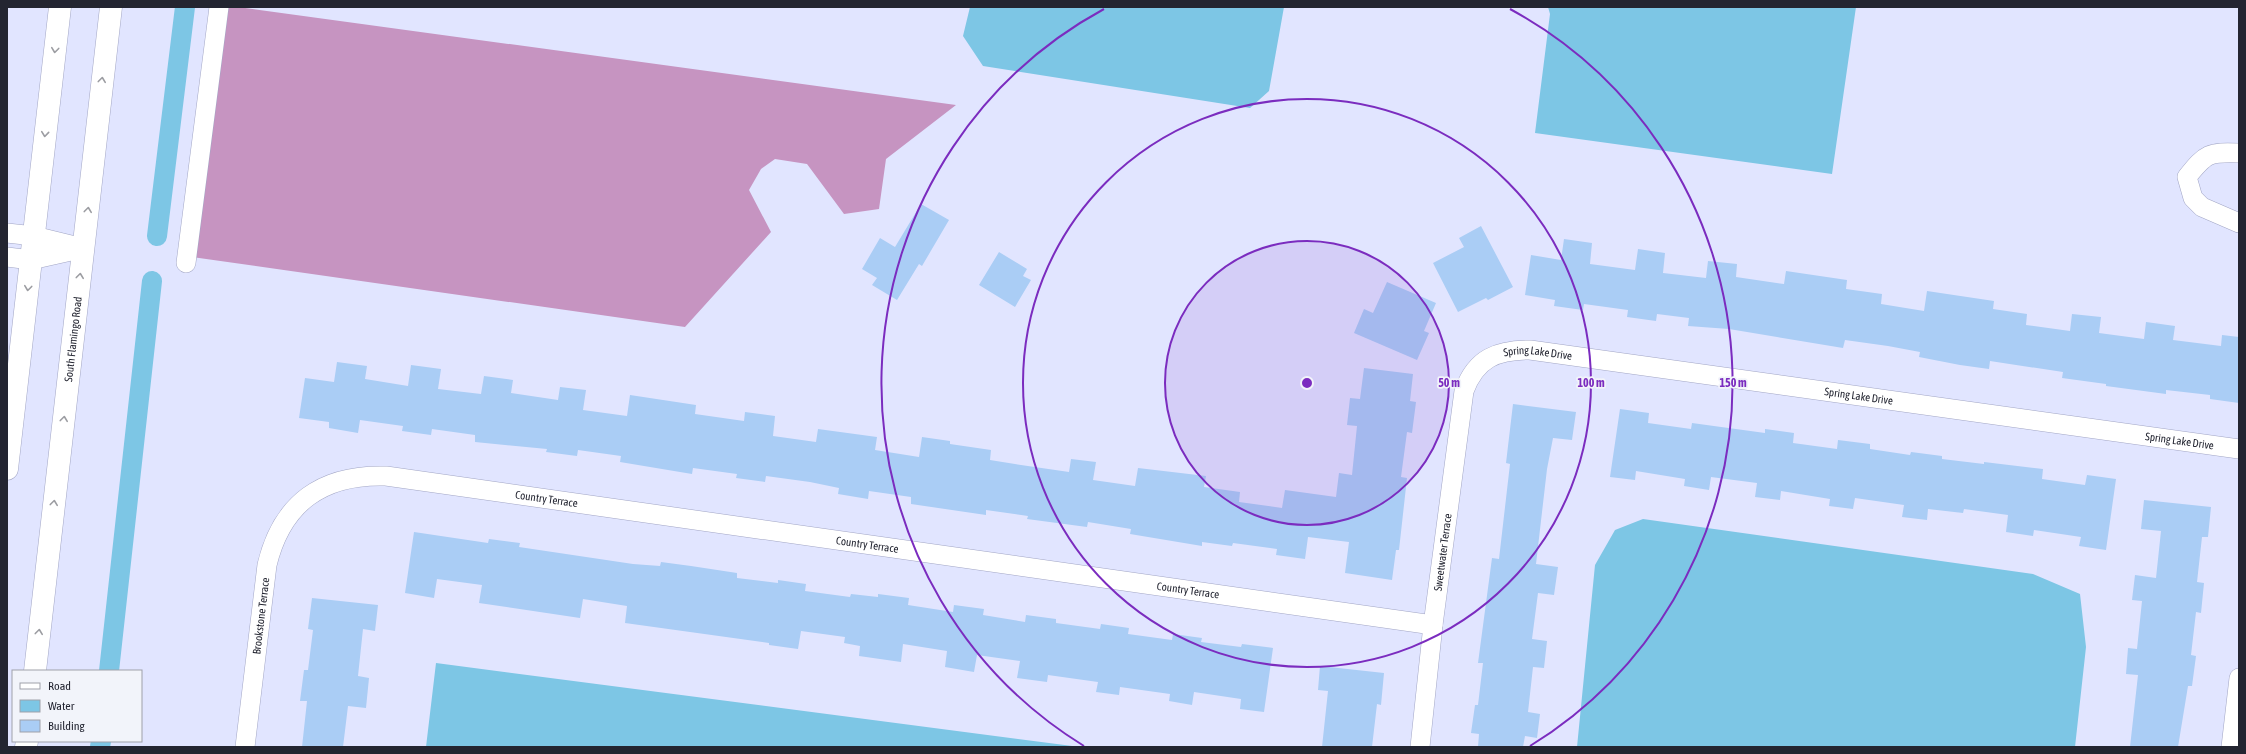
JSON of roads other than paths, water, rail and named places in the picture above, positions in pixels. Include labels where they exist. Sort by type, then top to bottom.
[{"type":"highway","points":[[7,469],[60,7]]},
{"type":"highway","name":"South Flamingo Road","points":[[35,670],[111,7]]},
{"type":"street","points":[[186,263],[219,7]]},
{"type":"street","points":[[2239,153],[2215,152],[2201,159],[2187,177],[2193,198],[2202,208],[2239,223]]},
{"type":"street","points":[[7,233],[34,236],[83,248]]},
{"type":"street","points":[[7,256],[31,260],[83,248]]},
{"type":"street","name":"Spring Lake Drive","points":[[1481,364],[1500,352],[1530,350],[2239,449]]},
{"type":"street","name":"Sweetwater Terrace","points":[[1420,747],[1433,625],[1464,391],[1468,379],[1481,364]]},
{"type":"street","name":"Country Terrace","points":[[307,498],[321,487],[334,481],[353,476],[386,476],[1433,625]]},
{"type":"street","name":"Brookstone Terrace","points":[[245,747],[267,566],[271,548],[286,519],[295,507],[307,498]]},
{"type":"street","points":[[2231,747],[2239,678]]},
{"type":"water","points":[[970,7],[1284,7],[1269,91],[1250,108],[983,66],[963,36]]},
{"type":"water","points":[[1548,7],[1856,7],[1832,174],[1535,133],[1550,14]]},
{"type":"water","points":[[1643,519],[2033,574],[2080,594],[2086,647],[2075,747],[1577,747],[1595,565],[1615,530]]},
{"type":"water","points":[[436,663],[1080,747],[426,747]]},
{"type":"waterway","points":[[157,236],[185,7]]},
{"type":"waterway","points":[[109,670],[152,281]]},
{"type":"waterway","points":[[100,747],[101,742]]}]
